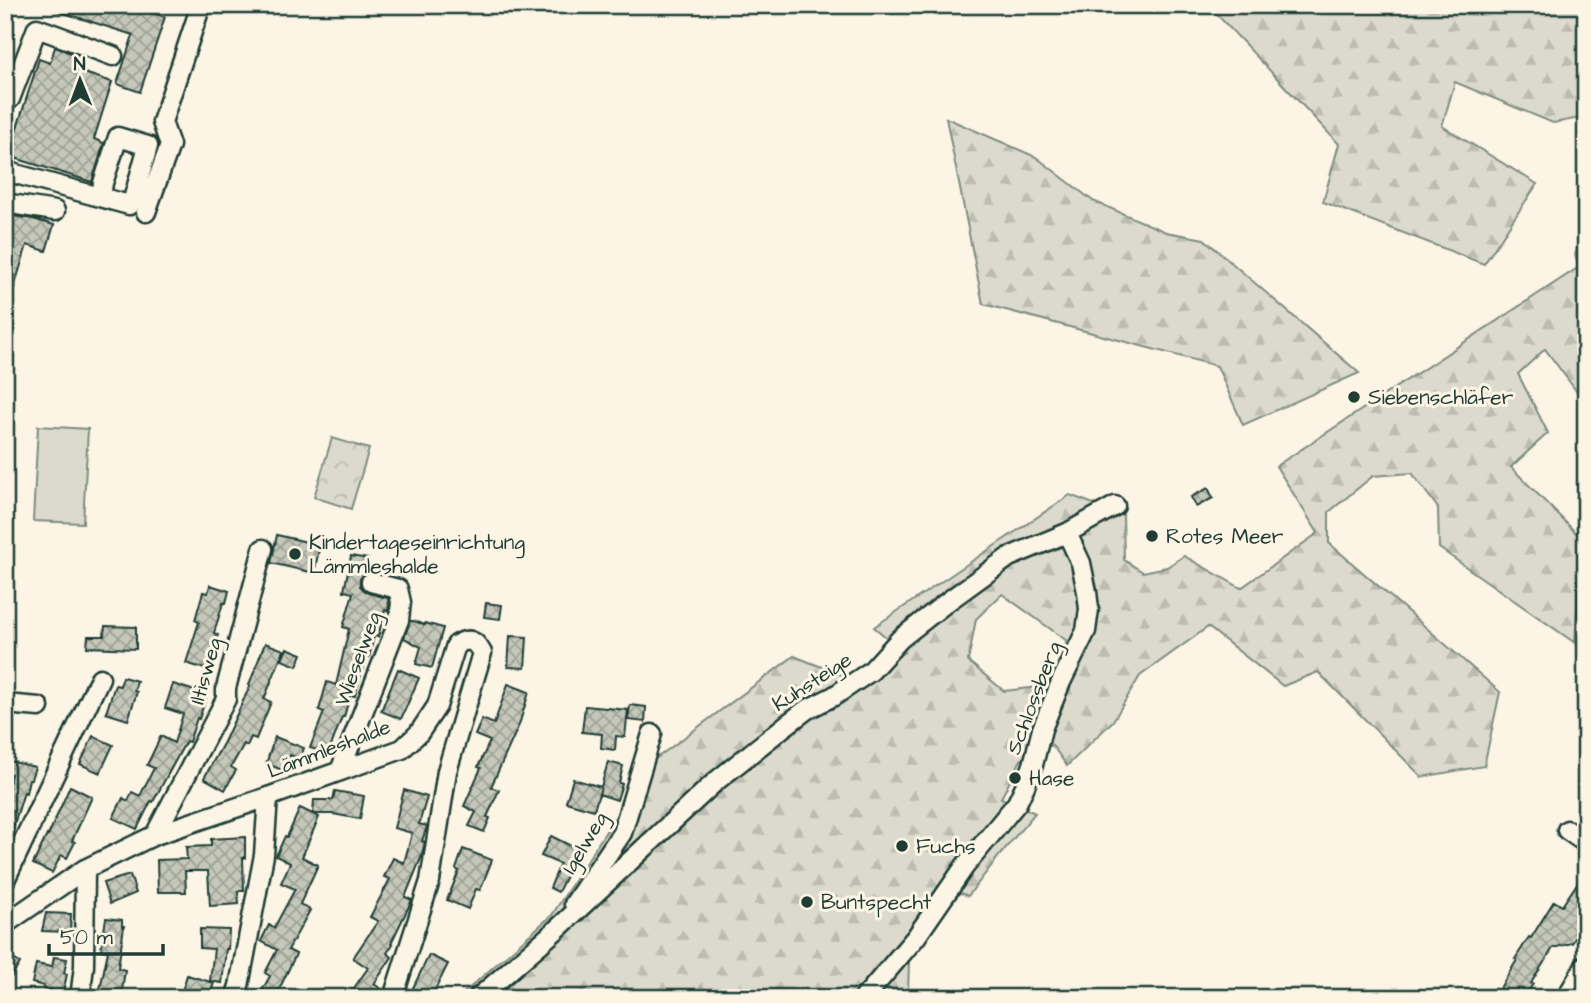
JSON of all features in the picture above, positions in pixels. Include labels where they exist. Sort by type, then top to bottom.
[{"type":"street","points":[[146,212],[170,145],[162,122],[201,5]]},
{"type":"street","points":[[5,102],[10,99],[37,28],[113,56]]},
{"type":"street","points":[[5,171],[129,205],[148,146],[118,137],[101,197]]},
{"type":"street","points":[[110,162],[141,170]]},
{"type":"street","points":[[5,203],[55,211]]},
{"type":"street","name":"Kuhsteige","points":[[556,930],[715,782],[806,710],[834,696],[871,671],[900,639],[947,602],[1009,557],[1067,533],[1115,506]]},
{"type":"street","name":"Schlossberg","points":[[864,998],[916,937],[965,866],[1017,803],[1025,786],[1042,729],[1086,631],[1089,609],[1087,592],[1081,563],[1067,533]]},
{"type":"street","name":"Iltisweg","points":[[155,835],[226,699],[226,688],[263,549]]},
{"type":"street","name":"Wieselweg","points":[[340,771],[399,620],[401,602],[398,589],[371,582]]},
{"type":"street","name":"Lämmleshalde","points":[[5,924],[85,869],[155,835],[402,749],[419,733],[437,706],[456,645],[470,640],[477,644],[482,653],[446,773],[430,881],[393,998]]},
{"type":"street","points":[[5,880],[100,678]]},
{"type":"street","points":[[5,704],[39,707]]},
{"type":"street","name":"Igelweg","points":[[556,930],[622,833],[652,734]]},
{"type":"street","points":[[235,998],[264,855],[268,797]]},
{"type":"street","points":[[1567,830],[1586,843]]},
{"type":"street","points":[[80,998],[84,967],[85,869]]},
{"type":"street","points":[[478,998],[556,930]]},
{"type":"street","points":[[1566,998],[1586,964]]},
{"type":"green space","points":[[1208,5],[1586,5],[1586,117],[1553,123],[1455,82],[1442,126],[1537,184],[1484,264],[1323,202],[1339,144]]},
{"type":"green space","points":[[946,118],[1036,157],[1093,201],[1166,232],[1204,239],[1359,373],[1243,425],[1217,366],[983,304]]},
{"type":"green space","points":[[1586,221],[1586,260],[1579,267],[1575,255]]},
{"type":"green space","points":[[1579,267],[1586,279],[1586,404],[1545,349],[1518,374],[1548,433],[1511,467],[1581,538],[1575,643],[1439,548],[1438,508],[1412,473],[1373,476],[1329,512],[1329,543],[1500,692],[1484,766],[1422,777],[1318,672],[1283,686],[1208,627],[1140,676],[1113,721],[1067,766],[1052,745],[1021,760],[1001,798],[1035,813],[968,896],[940,884],[910,927],[908,995],[913,998],[458,998],[552,915],[650,763],[794,656],[862,683],[904,652],[874,627],[1070,495],[1123,515],[1124,560],[1143,572],[1167,567],[1184,556],[1241,588],[1318,533],[1276,466]],"holes":[[[1002,594],[1067,641],[1048,686],[1004,691],[968,661],[976,619]]]},
{"type":"green space","points":[[38,426],[88,429],[83,523],[33,521]]},
{"type":"green space","points":[[332,438],[369,449],[351,509],[314,497]]},
{"type":"building","points":[[48,5],[142,5],[141,9],[165,17],[140,92],[117,84],[133,35],[48,8]]},
{"type":"building","points":[[55,47],[82,57],[78,71],[112,82],[94,139],[104,143],[92,182],[8,156],[39,59],[50,63]]},
{"type":"building","points":[[5,215],[54,225],[46,251],[27,245],[8,307],[5,306]]},
{"type":"building","points":[[1208,488],[1213,498],[1196,507],[1191,497]]},
{"type":"building","name":"Kindertageseinrichtung Lämmleshalde","points":[[277,535],[320,545],[314,573],[271,563]]},
{"type":"building","points":[[351,556],[368,559],[360,586],[368,593],[388,598],[389,606],[388,611],[385,610],[378,637],[374,636],[369,657],[366,656],[355,696],[350,695],[328,754],[310,748],[324,712],[319,710],[327,682],[336,685],[349,629],[343,627],[353,593],[344,591]]},
{"type":"building","points":[[210,585],[229,591],[214,633],[218,635],[208,670],[186,663],[199,622],[195,620],[203,592],[208,593]]},
{"type":"building","points":[[486,603],[502,605],[500,619],[484,617]]},
{"type":"building","points":[[410,621],[443,628],[432,668],[416,664],[421,647],[404,638]]},
{"type":"building","points":[[105,626],[136,627],[136,649],[87,647],[88,636],[104,636]]},
{"type":"building","points":[[510,636],[527,637],[525,668],[508,667]]},
{"type":"building","points":[[265,643],[284,650],[264,699],[271,702],[256,739],[251,737],[247,746],[244,744],[231,767],[236,770],[225,790],[204,778],[250,686]]},
{"type":"building","points":[[287,648],[302,654],[297,666],[282,660]]},
{"type":"building","points":[[398,669],[419,678],[401,719],[381,711]]},
{"type":"building","points":[[123,677],[137,681],[134,691],[137,692],[128,720],[106,713],[115,685],[120,686]]},
{"type":"building","points":[[173,684],[207,695],[189,742],[186,741],[137,829],[113,818],[123,798],[128,801],[132,792],[140,796],[154,768],[147,765],[161,736],[174,743],[183,714],[165,708]]},
{"type":"building","points":[[508,684],[529,692],[519,725],[491,787],[499,790],[487,817],[490,818],[484,832],[469,826],[476,812],[464,806],[490,741],[475,735],[482,719],[494,724]]},
{"type":"building","points":[[630,705],[646,707],[645,722],[628,720]]},
{"type":"building","points":[[585,706],[628,710],[625,737],[616,736],[615,750],[601,748],[602,734],[582,732]]},
{"type":"building","points":[[93,736],[113,745],[100,773],[80,764]]},
{"type":"building","points":[[275,737],[304,748],[300,759],[290,755],[285,771],[266,764]]},
{"type":"building","points":[[5,760],[35,767],[26,793],[24,792],[8,844],[5,843],[5,803],[11,774],[5,773]]},
{"type":"building","points":[[608,762],[623,766],[619,783],[622,784],[617,800],[599,794]]},
{"type":"building","points":[[573,779],[601,787],[594,810],[566,802]]},
{"type":"building","points":[[70,786],[92,797],[67,858],[61,855],[52,873],[33,864]]},
{"type":"building","points":[[404,790],[427,797],[419,824],[427,826],[422,841],[425,842],[405,897],[412,900],[387,953],[392,957],[374,984],[380,988],[374,998],[347,998],[368,968],[353,958],[378,921],[370,917],[390,879],[384,877],[393,858],[404,863],[412,833],[394,828]]},
{"type":"building","points":[[335,791],[364,796],[360,819],[333,814],[313,814],[314,800],[333,800]]},
{"type":"building","points":[[300,808],[319,817],[302,857],[318,865],[300,904],[310,910],[288,950],[296,954],[275,998],[258,998],[270,976],[265,973],[277,950],[261,941],[269,925],[274,928],[295,889],[281,883],[290,863],[276,856]]},
{"type":"building","points":[[551,836],[579,850],[558,892],[550,888],[560,864],[541,856]]},
{"type":"building","points":[[245,837],[244,891],[238,891],[239,904],[210,906],[208,871],[185,871],[186,892],[158,892],[157,860],[187,859],[186,847],[211,846],[211,839]]},
{"type":"building","points":[[463,849],[492,860],[480,890],[476,889],[468,909],[447,900],[459,871],[456,869]]},
{"type":"building","points":[[1586,870],[1586,921],[1572,943],[1553,948],[1524,998],[1494,998],[1517,960],[1515,959],[1554,901],[1562,906]]},
{"type":"building","points":[[130,875],[136,893],[110,904],[103,883]]},
{"type":"building","points":[[46,913],[71,914],[70,932],[42,931]]},
{"type":"building","points":[[106,918],[122,920],[124,926],[118,968],[125,970],[121,998],[99,994],[108,951],[101,950]]},
{"type":"building","points":[[200,929],[229,930],[222,983],[210,981],[214,949],[200,948]]},
{"type":"building","points":[[5,954],[20,963],[5,987]]},
{"type":"building","points":[[429,955],[448,964],[434,992],[430,990],[427,998],[408,998]]},
{"type":"building","points":[[54,957],[67,959],[63,993],[43,989],[44,986],[32,983],[36,964],[52,967]]},
{"type":"building","points":[[187,975],[214,983],[209,998],[180,998]]},
{"type":"place","name":"Siebenschläfer","points":[[1354,397]]},
{"type":"place","name":"Rotes Meer","points":[[1152,536]]},
{"type":"place","name":"Kindertageseinrichtung Lämmleshalde","points":[[295,554]]},
{"type":"place","name":"Hase","points":[[1015,778]]},
{"type":"place","name":"Fuchs","points":[[902,846]]},
{"type":"place","name":"Buntspecht","points":[[807,902]]}]
